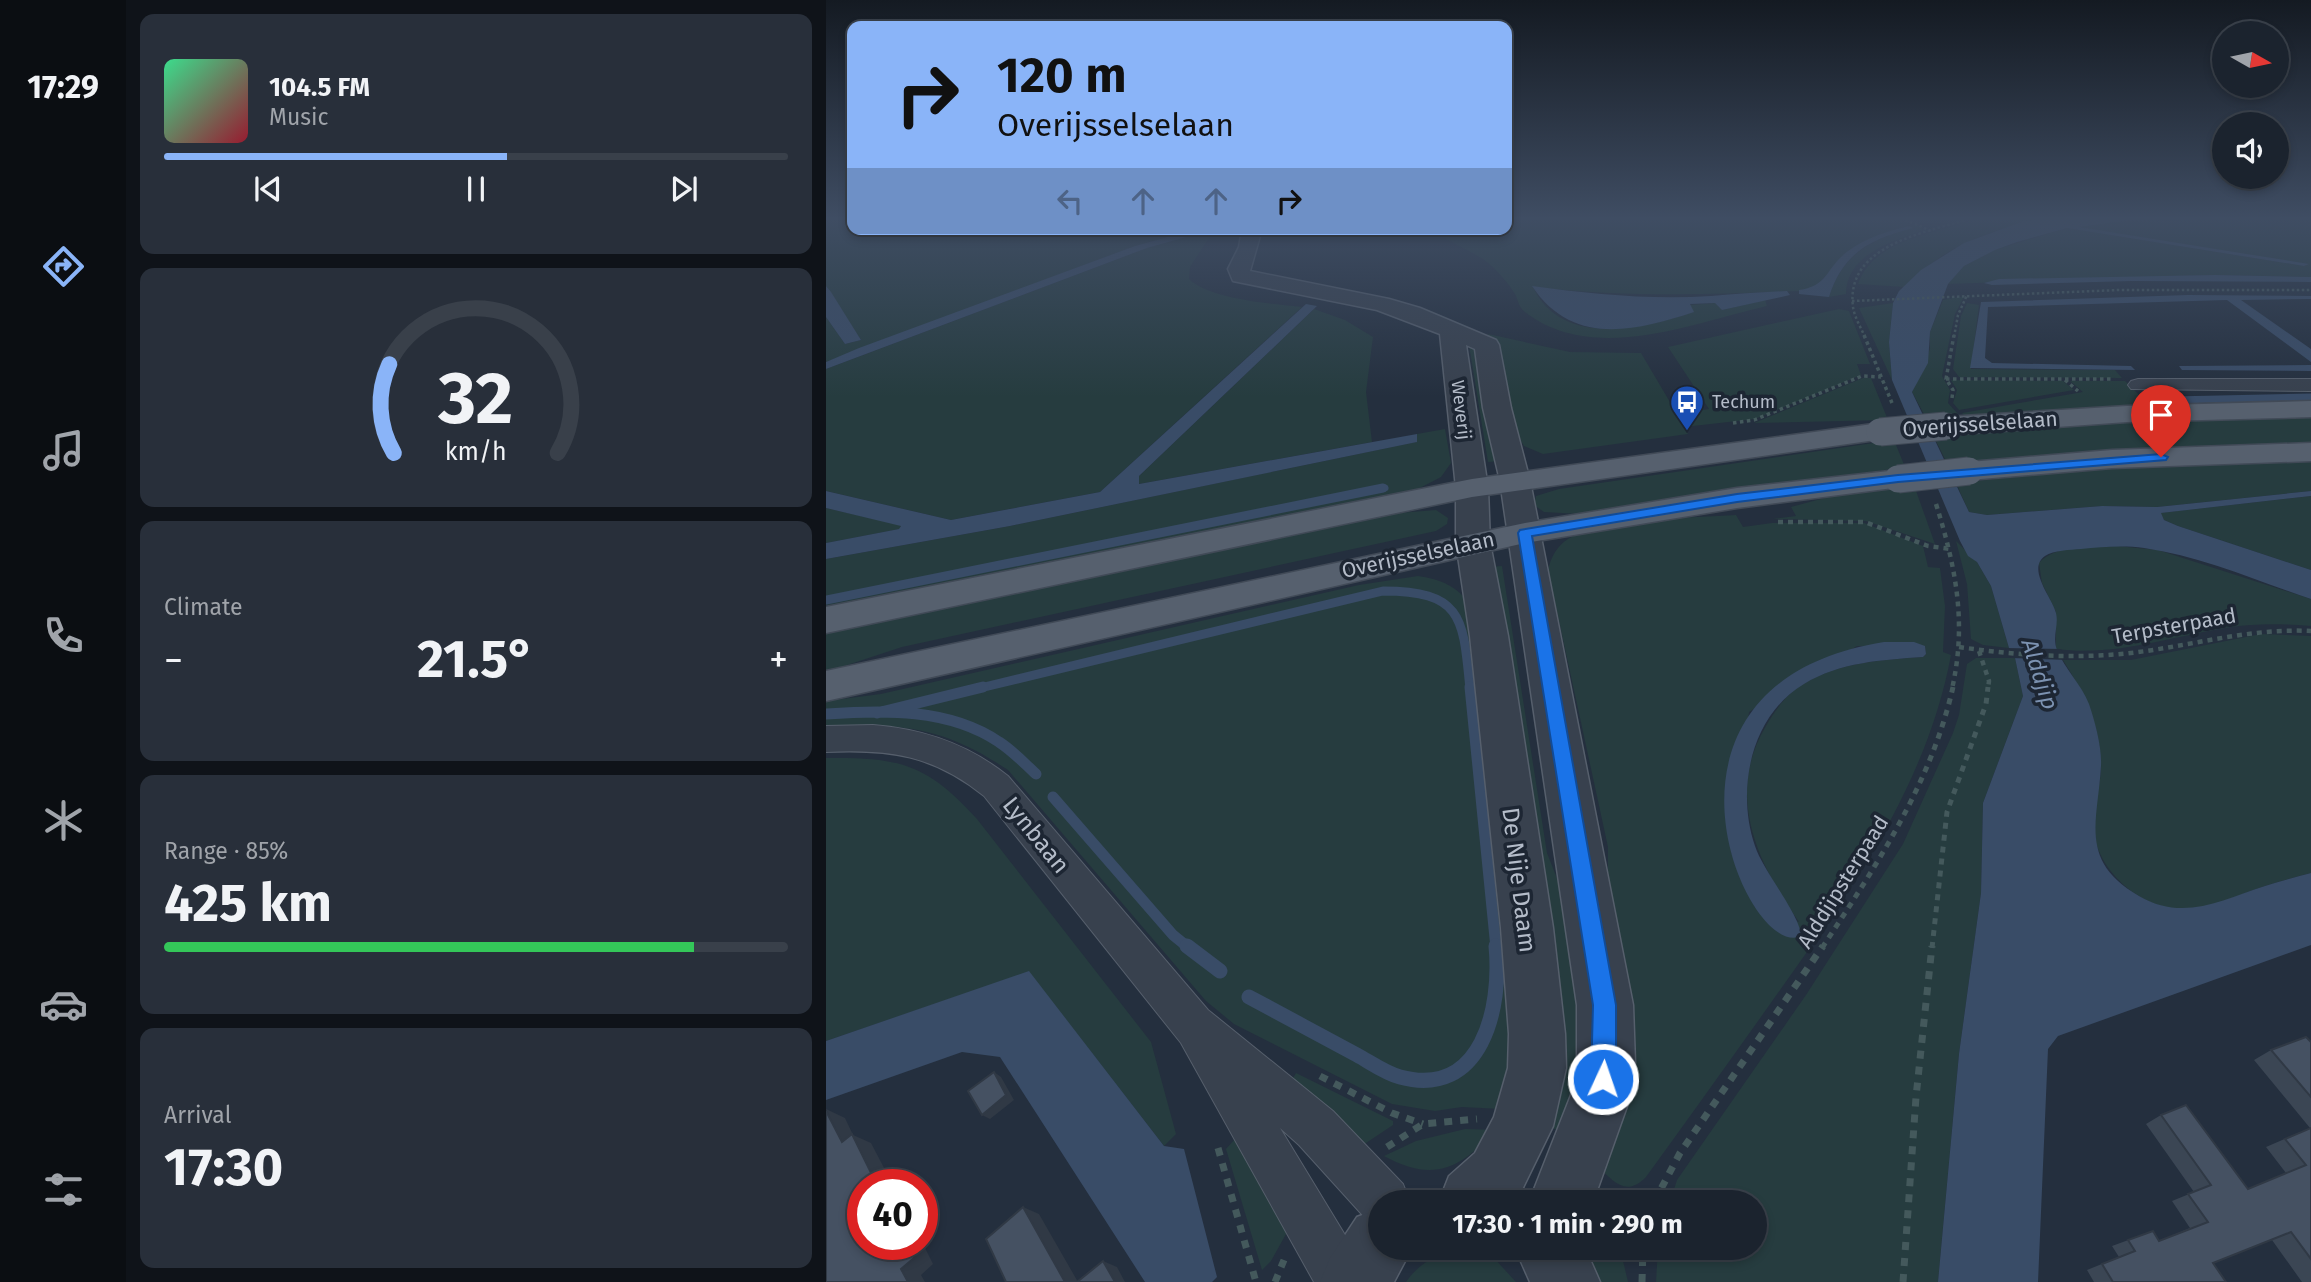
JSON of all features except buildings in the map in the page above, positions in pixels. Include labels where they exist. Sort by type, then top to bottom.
[{"type":"main road","name":"Overijsselselaan","points":[[826,620],[1472,488],[1889,423],[1948,415],[2127,414],[2311,408]]},
{"type":"main road","name":"Overijsselselaan","points":[[826,686],[1473,543],[1737,498],[1969,471],[2112,459],[2311,452]]},
{"type":"street","points":[[1250,278],[1381,304],[1412,313],[1452,332]]},
{"type":"street","name":"Weverij","points":[[1473,543],[1472,488],[1452,332],[1487,345],[1497,408],[1525,533]]},
{"type":"street","points":[[2138,385],[2311,385]]},
{"type":"street","points":[[1525,533],[1605,1005],[1606,1063],[1601,1095],[1573,1190]]},
{"type":"street","name":"De Nije Daam","points":[[1473,543],[1489,636],[1527,928],[1537,1034],[1537,1068],[1522,1126],[1498,1175],[1482,1190]]},
{"type":"street","name":"Lynbaan","points":[[826,739],[877,737],[914,741],[946,752],[975,767],[996,786],[1193,1025],[1343,1282]]},
{"type":"street","name":"Lynbaan","points":[[1193,1025],[1316,1128],[1374,1190]]},
{"type":"street","points":[[1354,1282],[1368,1260]]},
{"type":"path","points":[[1856,278],[1852,300],[1881,377],[1889,423]]},
{"type":"path","points":[[1852,300],[1967,295],[2311,290]]},
{"type":"path","points":[[1948,415],[1953,390],[1946,379],[1958,315],[1967,295]]},
{"type":"path","points":[[1733,423],[1754,420],[1862,376],[1881,377]]},
{"type":"path","points":[[1946,379],[2127,379],[2138,385]]},
{"type":"path","name":"Alddjipsterpaad","points":[[1660,1190],[1677,1158],[1797,986],[1894,839],[1941,740],[1948,716],[1959,648],[1960,596],[1951,549],[1933,497]]},
{"type":"path","points":[[1770,522],[1866,522],[1928,546],[1951,549]]},
{"type":"path","name":"Terpsterpaad","points":[[1959,648],[1998,653],[2073,656],[2146,651],[2252,629],[2311,631]]},
{"type":"path","points":[[1903,1282],[1916,1097],[1947,812],[1986,704],[1989,681],[1979,651]]},
{"type":"path","points":[[1217,1144],[1256,1282]]},
{"type":"path","points":[[1642,1282],[1643,1260]]},
{"type":"green space","points":[[826,278],[1050,278],[826,362],[826,317],[845,344],[861,340],[826,286]]},
{"type":"green space","points":[[1068,278],[1189,278],[1198,286],[1226,296],[1302,307],[1100,492],[951,520],[826,491],[826,369]]},
{"type":"green space","points":[[1502,278],[1824,278],[1815,288],[1799,291],[1666,294],[1533,287],[1546,306],[1563,319],[1583,326],[1605,329],[1628,328],[1673,318],[1693,312],[1690,305],[1715,303],[1722,310],[1765,300],[1767,306],[1676,329],[1612,338],[1581,336],[1552,328],[1525,312]]},
{"type":"green space","points":[[1837,278],[1849,278],[1846,294],[1829,297]]},
{"type":"green space","points":[[1861,278],[1914,278],[1904,287],[1858,284]]},
{"type":"green space","points":[[1953,278],[2131,278],[1948,284]]},
{"type":"green space","points":[[1964,297],[1955,314],[1942,376],[1950,390],[1948,403],[1958,414],[1925,416],[1912,392],[1930,349],[1930,332],[1943,300]]},
{"type":"green space","points":[[1893,303],[1889,342],[1892,380],[1859,308]]},
{"type":"green space","points":[[1967,303],[1979,305],[1971,369],[2115,370],[2122,378],[1959,377],[1953,369],[1961,316]]},
{"type":"green space","points":[[1314,309],[1345,320],[1373,337],[1366,392],[1372,442],[1139,484],[1139,476]]},
{"type":"green space","points":[[1839,309],[1849,311],[1870,364],[1857,364],[1861,375],[1755,419],[1684,427],[1688,434],[1543,454],[1524,446],[1505,414],[1488,334],[1570,352],[1641,353],[1677,414],[1709,409],[1668,347]]},
{"type":"green space","points":[[1469,345],[1480,348],[1501,461],[1488,462]]},
{"type":"green space","points":[[1863,378],[1871,378],[1888,420],[1754,423]]},
{"type":"green space","points":[[1951,380],[2063,381],[2074,390],[1959,410],[1953,403],[1957,390]]},
{"type":"green space","points":[[2070,381],[2125,381],[2142,398],[2311,396],[2311,403],[1966,417],[1962,413],[2083,392]]},
{"type":"green space","points":[[2311,415],[2311,443],[2104,452],[1947,463],[1934,437],[2134,421]]},
{"type":"green space","points":[[1445,429],[1451,463],[1441,477],[1416,490],[826,610],[826,559],[1010,526],[1416,442],[1417,434]]},
{"type":"green space","points":[[1894,440],[1905,467],[1579,514],[1544,512],[1534,505],[1536,496],[1559,489]]},
{"type":"green space","points":[[2311,459],[2311,491],[2157,507],[2102,506],[1987,515],[1969,512],[1956,483],[2118,467]]},
{"type":"green space","points":[[1915,488],[1935,544],[1866,521],[1773,519],[1796,516],[1791,507],[1843,493]]},
{"type":"green space","points":[[2311,496],[2311,570],[2178,526],[2164,520],[2160,513]]},
{"type":"green space","points":[[826,508],[901,525],[900,529],[826,543]]},
{"type":"green space","points":[[1436,510],[1448,518],[1447,524],[1436,531],[902,647],[826,672],[826,630],[1374,515]]},
{"type":"green space","points":[[1736,515],[1743,527],[1772,523],[1864,523],[1923,546],[1928,567],[1940,568],[1945,606],[1943,652],[1951,655],[1940,701],[1925,744],[1907,787],[1863,868],[1812,945],[1646,1177],[1639,1183],[1626,1187],[1614,1181],[1596,1165],[1608,920],[1608,847],[1548,570],[1553,556],[1568,539],[1603,526],[1673,518]],"holes":[[[1857,646],[1925,646],[1926,654],[1923,657],[1862,663],[1819,676],[1793,691],[1773,714],[1754,752],[1748,777],[1747,802],[1759,852],[1770,876],[1799,922],[1755,907],[1731,852],[1749,712]]]},
{"type":"green space","points":[[1956,541],[1977,562],[1991,586],[2009,648],[1983,645],[1971,639],[1967,584]]},
{"type":"green space","points":[[2117,546],[2158,550],[2311,599],[2311,626],[2241,626],[2122,648],[2078,651],[2056,649],[2056,612],[2042,583],[2039,563],[2046,557],[2065,550]]},
{"type":"green space","points":[[1502,566],[1547,853],[1581,939],[1585,1043],[1565,1135],[1543,1122],[1488,567]]},
{"type":"green space","points":[[1418,576],[1449,585],[1472,607],[1522,1041],[1501,1109],[1462,1107],[1435,1111],[1392,1104],[1234,1024],[1206,1001],[1008,770],[963,744],[922,731],[878,726],[826,728],[826,701],[881,694],[1359,585]]},
{"type":"green space","points":[[2261,634],[2311,636],[2311,873],[2199,909],[2172,909],[2155,904],[2125,886],[2113,874],[2096,844],[2093,819],[2100,779],[2100,749],[2084,696],[2063,660],[2131,660]]},
{"type":"green space","points":[[1976,658],[2015,658],[2023,696],[1983,803],[1981,893],[1959,1054],[1938,1282],[1656,1282],[1657,1260],[1767,1260],[1767,1190],[1674,1190],[1677,1180],[1806,995],[1903,844],[1953,733],[1959,715],[1967,664]]},
{"type":"green space","points":[[826,758],[874,759],[910,768],[943,786],[977,819],[1151,1042],[1176,1134],[1164,1146],[1029,972],[826,1041]]},
{"type":"green space","points":[[1296,1073],[1393,1121],[1393,1125],[1363,1145],[1292,1080]]},
{"type":"green space","points":[[1465,1129],[1495,1130],[1470,1154],[1445,1168],[1417,1169],[1384,1156],[1416,1141]]},
{"type":"green space","points":[[1235,1139],[1291,1225],[1271,1261],[1262,1270],[1226,1149]]},
{"type":"green space","points":[[1430,1260],[1496,1260],[1516,1282],[1406,1282]]},
{"type":"green space","points":[[1592,1260],[1623,1260],[1628,1282],[1597,1282]]},
{"type":"water","points":[[1049,278],[1068,278],[826,369],[826,362]]},
{"type":"water","points":[[1837,278],[1829,297],[1799,294],[1799,290],[1809,288],[1822,280]]},
{"type":"water","name":"Alddjip","points":[[1913,278],[1953,278],[1948,284],[1930,332],[1928,363],[1912,392],[1969,512],[1987,515],[2102,506],[2157,507],[2311,491],[2311,496],[2161,513],[2164,520],[2178,526],[2311,570],[2311,599],[2208,563],[2136,547],[2057,551],[2045,556],[2040,562],[2039,576],[2056,613],[2057,650],[2086,697],[2098,735],[2101,766],[2096,838],[2099,854],[2107,869],[2120,883],[2155,904],[2187,908],[2218,902],[2311,873],[2311,945],[2058,1036],[2048,1049],[2038,1282],[1938,1282],[1959,1054],[1981,893],[1983,803],[2023,696],[2015,658],[2009,648],[1991,586],[1960,541],[1892,380],[1889,342],[1893,303],[1899,291]]},
{"type":"water","points":[[2311,278],[2311,282],[1984,283],[1999,279]]},
{"type":"water","points":[[826,286],[861,340],[845,344],[826,317]]},
{"type":"water","points":[[1532,286],[1644,297],[1787,291],[1790,295],[1722,310],[1715,303],[1690,304],[1694,312],[1671,319],[1649,325],[1605,329],[1585,326],[1566,318],[1548,305]]},
{"type":"water","points":[[2188,295],[2311,296],[2311,299],[2241,300],[2311,349],[2311,362],[2227,300],[1988,307],[1985,358],[1992,363],[2131,366],[2135,370],[1970,368],[1981,302]]},
{"type":"water","points":[[1306,304],[1317,306],[1139,476],[1139,484],[1417,434],[1417,442],[1010,526],[826,559],[826,543],[899,529],[901,526],[826,508],[826,491],[951,520],[1100,492]]},
{"type":"water","points":[[2311,365],[2311,371],[2182,370],[2179,366]]},
{"type":"water","points":[[1884,642],[1914,642],[1925,646],[1926,654],[1923,657],[1862,663],[1832,671],[1804,684],[1786,698],[1771,715],[1752,756],[1747,802],[1749,825],[1759,856],[1795,917],[1801,936],[1779,933],[1755,907],[1735,865],[1725,814],[1729,760],[1753,709],[1803,668]]},
{"type":"water","points":[[1029,971],[1164,1146],[1184,1149],[1217,1277],[1212,1282],[1145,1282],[1000,1057],[962,1052],[826,1100],[826,1041]]},
{"type":"pier","points":[[2005,648],[2061,649],[2067,660],[2011,658]]},
{"type":"waterway","points":[[2172,400],[2311,397]]},
{"type":"waterway","points":[[826,600],[1383,488]]},
{"type":"waterway","points":[[1374,490],[1385,488]]},
{"type":"waterway","points":[[976,689],[1383,591],[1430,596],[1454,614],[1465,644],[1470,689]]},
{"type":"waterway","points":[[881,712],[983,687]]},
{"type":"waterway","points":[[1470,687],[1496,948]]},
{"type":"waterway","points":[[826,714],[881,712]]},
{"type":"waterway","points":[[877,713],[881,712]]},
{"type":"waterway","points":[[881,712],[937,717],[980,731],[1014,753],[1036,774]]},
{"type":"waterway","points":[[1053,797],[1173,935],[1189,948]]},
{"type":"waterway","points":[[1187,946],[1220,971]]},
{"type":"waterway","points":[[1249,997],[1389,1073],[1428,1080],[1450,1075],[1468,1062],[1481,1043],[1495,996],[1496,946]]},
{"type":"place","name":"Techum","points":[[1687,432]]},
{"type":"route","points":[[1603,1079],[1606,1063],[1605,1005],[1525,533],[1737,498],[1969,471],[2161,457]]}]
